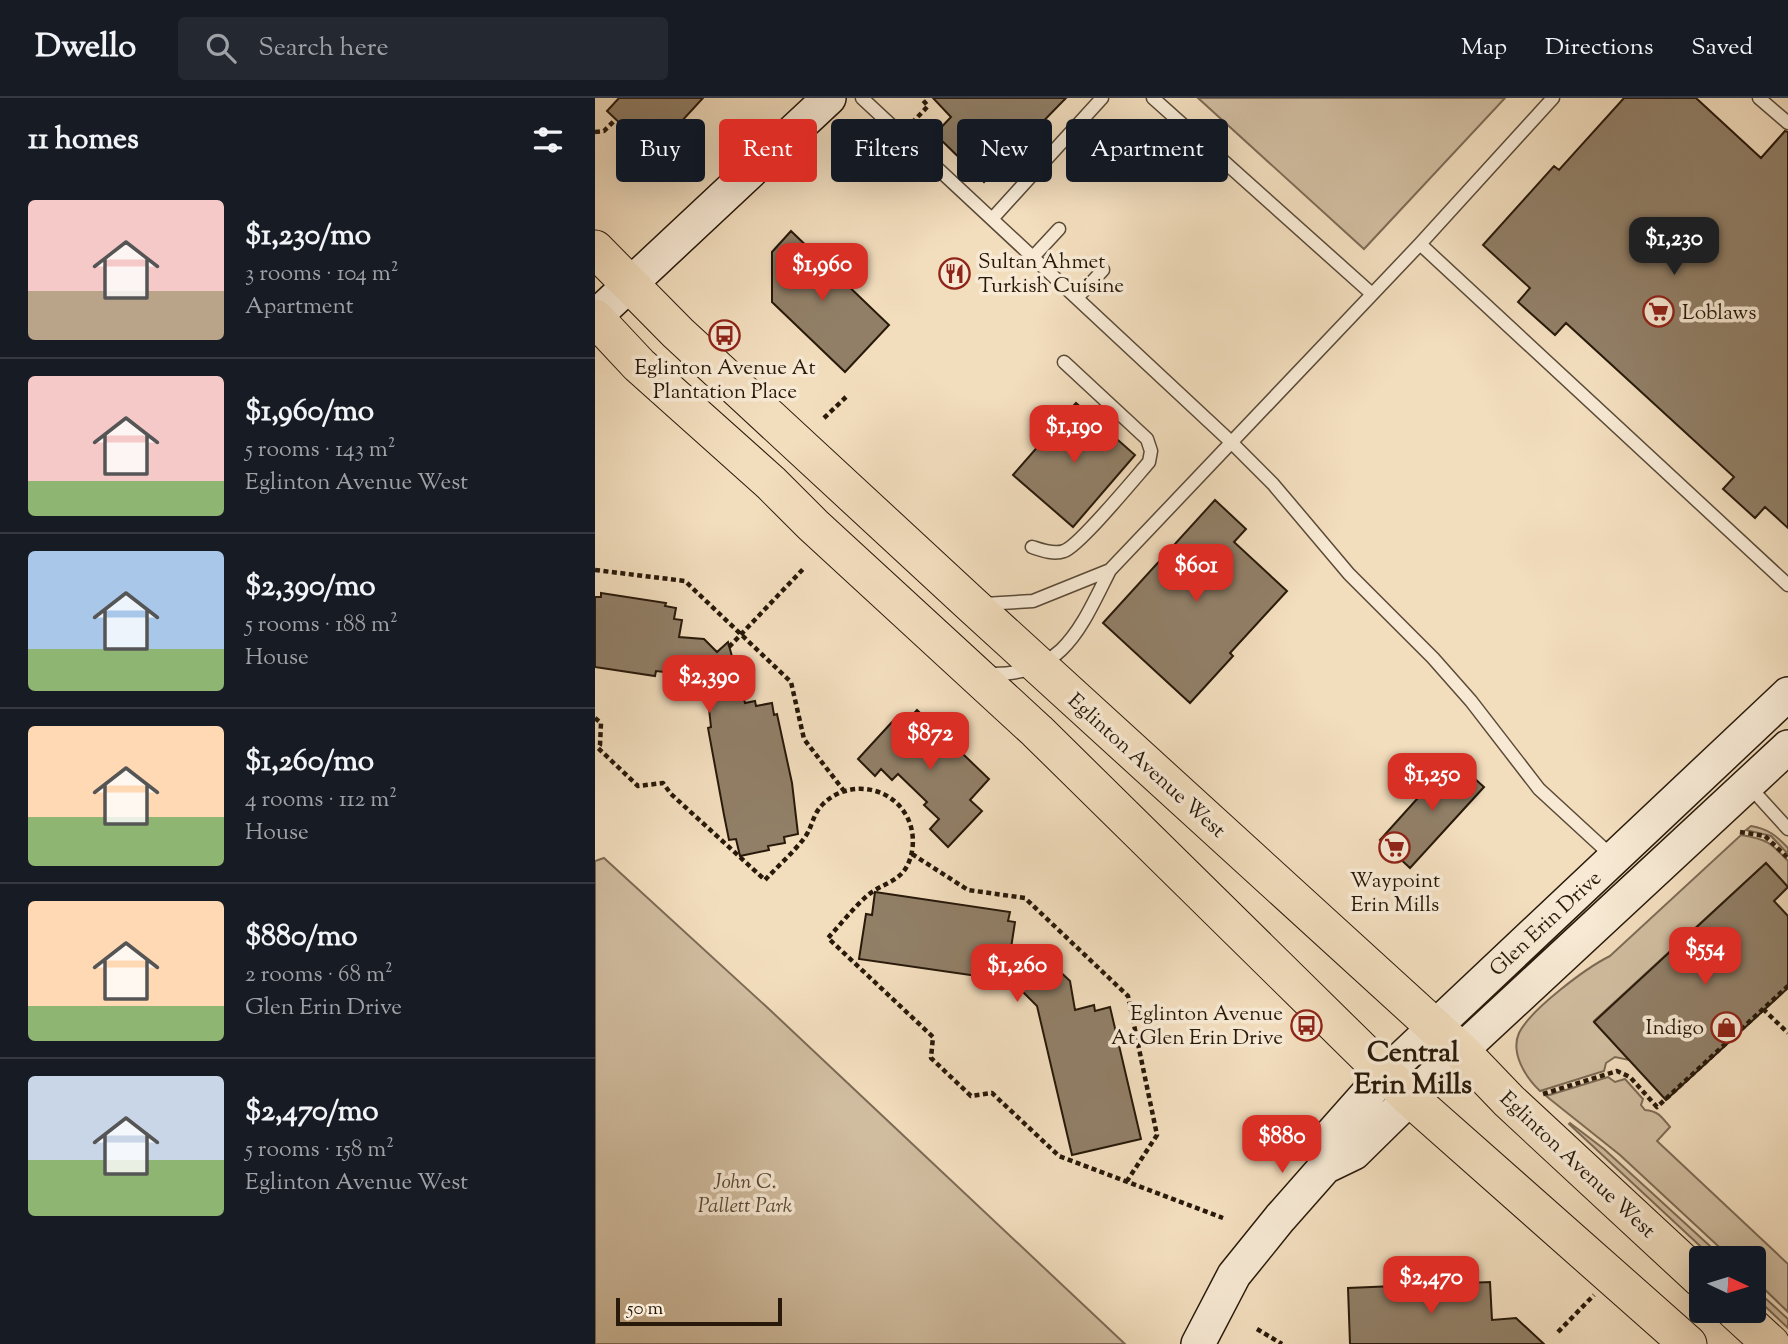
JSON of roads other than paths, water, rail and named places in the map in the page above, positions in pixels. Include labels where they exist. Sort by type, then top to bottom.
[{"type":"main road","name":"Eglinton Avenue West","points":[[595,248],[678,332],[1038,666],[1448,1039],[1509,1101],[1689,1268]]},
{"type":"main road","points":[[595,317],[639,365],[771,483],[1037,731],[1397,1086],[1688,1344]]},
{"type":"main road","points":[[1748,1323],[1771,1344]]},
{"type":"street","points":[[595,317],[829,98]]},
{"type":"street","name":"Glen Erin Drive","points":[[1448,1039],[1614,858],[1788,694]]},
{"type":"street","name":"Glen Erin Drive","points":[[1198,1344],[1234,1275],[1325,1167],[1354,1153],[1397,1086],[1448,1039],[1747,785],[1788,747]]},
{"type":"lane","points":[[862,98],[1273,484],[1349,574],[1433,658],[1471,701],[1539,789],[1614,858]]},
{"type":"lane","points":[[992,219],[1102,98]]},
{"type":"lane","points":[[1153,98],[1372,294]]},
{"type":"lane","points":[[976,674],[1008,675],[1038,666],[1058,654],[1088,613],[1110,570],[1420,244],[1553,98]]},
{"type":"lane","points":[[1759,98],[1788,123]]},
{"type":"lane","points":[[1033,257],[1059,229]]},
{"type":"lane","points":[[1420,244],[1788,586]]},
{"type":"lane","points":[[1077,298],[1103,270]]},
{"type":"lane","points":[[1032,547],[1046,552],[1065,551],[1149,462],[1151,451],[1147,439],[1064,362]]},
{"type":"lane","points":[[972,605],[1033,601],[1110,570]]},
{"type":"lane","points":[[1747,785],[1788,830]]},
{"type":"place","name":"Sultan Ahmet Turkish Cuisine","points":[[955,273]]},
{"type":"place","name":"Loblaws","points":[[1659,312]]},
{"type":"place","name":"Eglinton Avenue At Plantation Place","points":[[725,335]]},
{"type":"place","name":"Waypoint Erin Mills","points":[[1395,848]]},
{"type":"place","name":"Eglinton Avenue At Glen Erin Drive","points":[[1306,1025]]},
{"type":"place","name":"Indigo","points":[[1727,1027]]},
{"type":"district","name":"Central Erin Mills","points":[[1413,1067]]},
{"type":"park label","name":"John C. Pallett Park","points":[[745,1193]]}]
